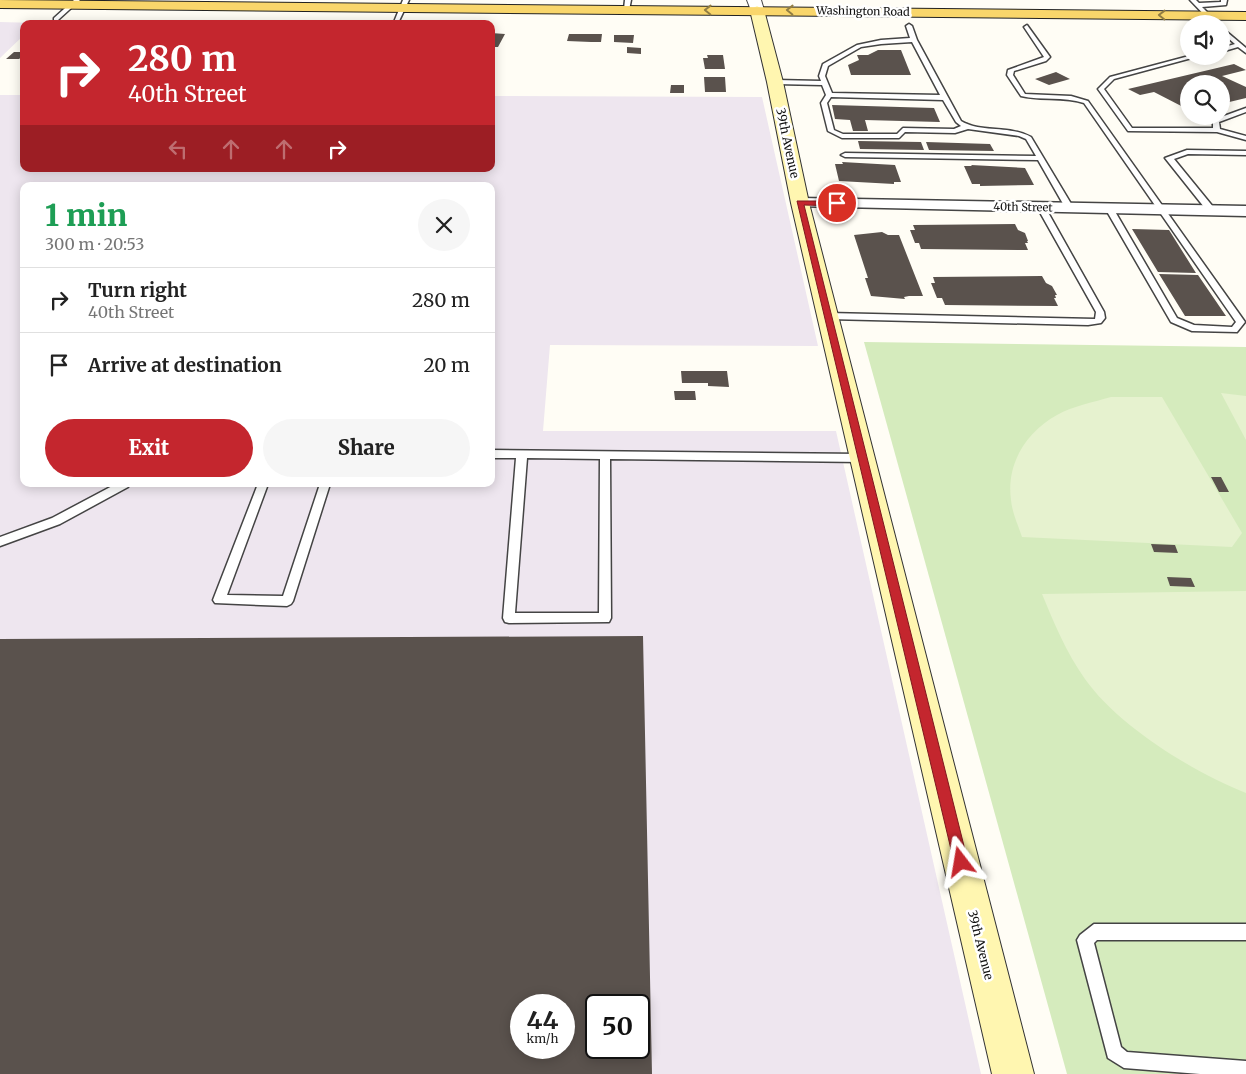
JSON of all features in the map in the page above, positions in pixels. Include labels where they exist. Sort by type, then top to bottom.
[{"type":"main road","name":"Washington Road","points":[[0,4],[75,8],[405,3],[627,4],[757,11],[988,13],[1180,24]]},
{"type":"main road","name":"Washington Road","points":[[51,19],[75,8]]},
{"type":"main road","name":"Washington Road","points":[[495,22],[628,23],[757,11],[903,26],[1180,29]]},
{"type":"main road","name":"39th Avenue","points":[[757,11],[776,82],[782,120],[800,202],[1013,1074]]},
{"type":"main road","points":[[903,26],[923,22],[984,22],[992,19],[988,13]]},
{"type":"main road","name":"Washington Road","points":[[1230,22],[1246,16]]},
{"type":"main road","name":"Washington Road","points":[[1230,28],[1246,30]]},
{"type":"street","name":"40th Street","points":[[800,202],[1246,210]]},
{"type":"lane","points":[[1195,2],[1224,4],[1224,0]]},
{"type":"lane","points":[[1195,2],[1207,15]]},
{"type":"lane","points":[[396,20],[405,3]]},
{"type":"lane","points":[[903,26],[914,40],[945,98],[960,122],[966,127]]},
{"type":"lane","points":[[1027,27],[1047,57],[1044,60],[1011,70],[1010,74],[1023,95],[1032,97],[1078,98],[1086,102],[1241,322],[1234,330],[1192,328],[1174,320],[1109,208]]},
{"type":"lane","points":[[1230,37],[1246,51]]},
{"type":"lane","points":[[829,95],[822,76],[825,64],[851,49],[868,44],[914,40]]},
{"type":"lane","points":[[1230,48],[1239,45]]},
{"type":"lane","points":[[1180,60],[1112,78],[1101,89],[1130,130],[1217,130],[1246,138]]},
{"type":"lane","points":[[776,82],[824,83]]},
{"type":"lane","points":[[829,95],[932,96],[945,98]]},
{"type":"lane","points":[[829,95],[824,103],[831,131],[842,136],[899,136],[903,130],[955,132],[966,127],[999,129],[1024,134],[1030,138],[1069,207]]},
{"type":"lane","points":[[1217,130],[1215,121],[1246,110]]},
{"type":"lane","points":[[1211,210],[1169,158],[1187,152],[1246,153]]},
{"type":"lane","points":[[845,155],[1041,158]]},
{"type":"lane","points":[[828,316],[1098,321],[1101,318],[1100,312],[1041,207]]},
{"type":"lane","points":[[495,454],[862,458]]},
{"type":"lane","points":[[522,454],[509,618],[605,618],[605,455]]},
{"type":"lane","points":[[0,542],[56,521],[118,487]]},
{"type":"lane","points":[[262,487],[219,600],[287,601],[324,487]]},
{"type":"lane","points":[[1246,932],[1094,932],[1085,940],[1114,1052],[1124,1060],[1246,1068]]},
{"type":"shaded area","points":[[0,22],[20,23],[20,39],[0,58]]},
{"type":"shaded area","points":[[0,95],[20,95],[20,172],[495,172],[495,96],[762,97],[818,346],[550,345],[543,431],[836,431],[981,1074],[0,1074]]},
{"type":"green space","points":[[864,342],[1246,347],[1246,1074],[1067,1074]]},
{"type":"green space","points":[[1221,393],[1246,396],[1246,440]]},
{"type":"green space","points":[[1111,397],[1162,397],[1242,533],[1232,547],[1022,537],[1013,509],[1010,487],[1015,462],[1020,450],[1036,430],[1057,415]]},
{"type":"green space","points":[[1246,591],[1246,793],[1203,773],[1158,746],[1136,730],[1099,697],[1078,669],[1042,594]]},
{"type":"building","points":[[495,33],[505,34],[498,47],[495,47]]},
{"type":"building","points":[[569,34],[602,34],[601,42],[591,42],[567,41]]},
{"type":"building","points":[[614,35],[634,35],[633,43],[614,42]]},
{"type":"building","points":[[627,47],[641,48],[641,54],[627,53]]},
{"type":"building","points":[[878,50],[901,50],[911,75],[851,75],[848,65],[859,60],[857,55],[868,55]]},
{"type":"building","points":[[14,52],[20,52],[19,59],[6,59]]},
{"type":"building","points":[[707,55],[723,55],[725,69],[705,69],[703,58],[708,58]]},
{"type":"building","points":[[1234,64],[1246,70],[1226,75],[1187,75],[1230,65]]},
{"type":"building","points":[[1056,72],[1070,79],[1049,85],[1035,79]]},
{"type":"building","points":[[704,77],[725,77],[726,92],[705,92]]},
{"type":"building","points":[[1180,77],[1180,105],[1154,92],[1140,95],[1128,89]]},
{"type":"building","points":[[1230,80],[1246,87],[1246,98],[1230,102]]},
{"type":"building","points":[[671,85],[684,85],[684,93],[670,93]]},
{"type":"building","points":[[832,105],[934,108],[940,122],[865,120],[868,131],[853,131],[850,120],[835,119]]},
{"type":"building","points":[[858,141],[921,142],[924,150],[860,149]]},
{"type":"building","points":[[926,142],[990,144],[994,151],[929,150]]},
{"type":"building","points":[[842,162],[895,165],[901,182],[894,182],[894,184],[839,181],[835,164],[843,164]]},
{"type":"building","points":[[964,166],[1025,168],[1034,185],[980,186],[980,184],[972,184]]},
{"type":"building","points":[[1015,224],[1018,230],[1025,233],[1028,243],[1025,243],[1028,250],[921,249],[919,243],[915,243],[910,230],[915,230],[913,225]]},
{"type":"building","points":[[1132,229],[1169,230],[1196,273],[1158,272]]},
{"type":"building","points":[[882,232],[888,235],[899,235],[923,296],[909,296],[904,297],[905,299],[871,296],[865,278],[868,278],[854,235]]},
{"type":"building","points":[[1159,274],[1198,275],[1226,316],[1185,316]]},
{"type":"building","points":[[1042,276],[1046,283],[1052,286],[1057,295],[1054,298],[1058,306],[945,305],[942,298],[937,298],[931,283],[935,283],[933,277]]},
{"type":"building","points":[[681,371],[727,371],[729,387],[708,386],[708,383],[682,383]]},
{"type":"building","points":[[674,391],[695,391],[696,400],[675,400]]},
{"type":"building","points":[[1211,477],[1221,477],[1229,492],[1219,492]]},
{"type":"building","points":[[1151,544],[1175,545],[1178,553],[1154,552]]},
{"type":"building","points":[[1167,577],[1191,578],[1195,587],[1170,586]]},
{"type":"building","points":[[643,636],[652,1074],[0,1074],[0,639]]},
{"type":"route","points":[[837,203],[800,202],[961,862]]}]
